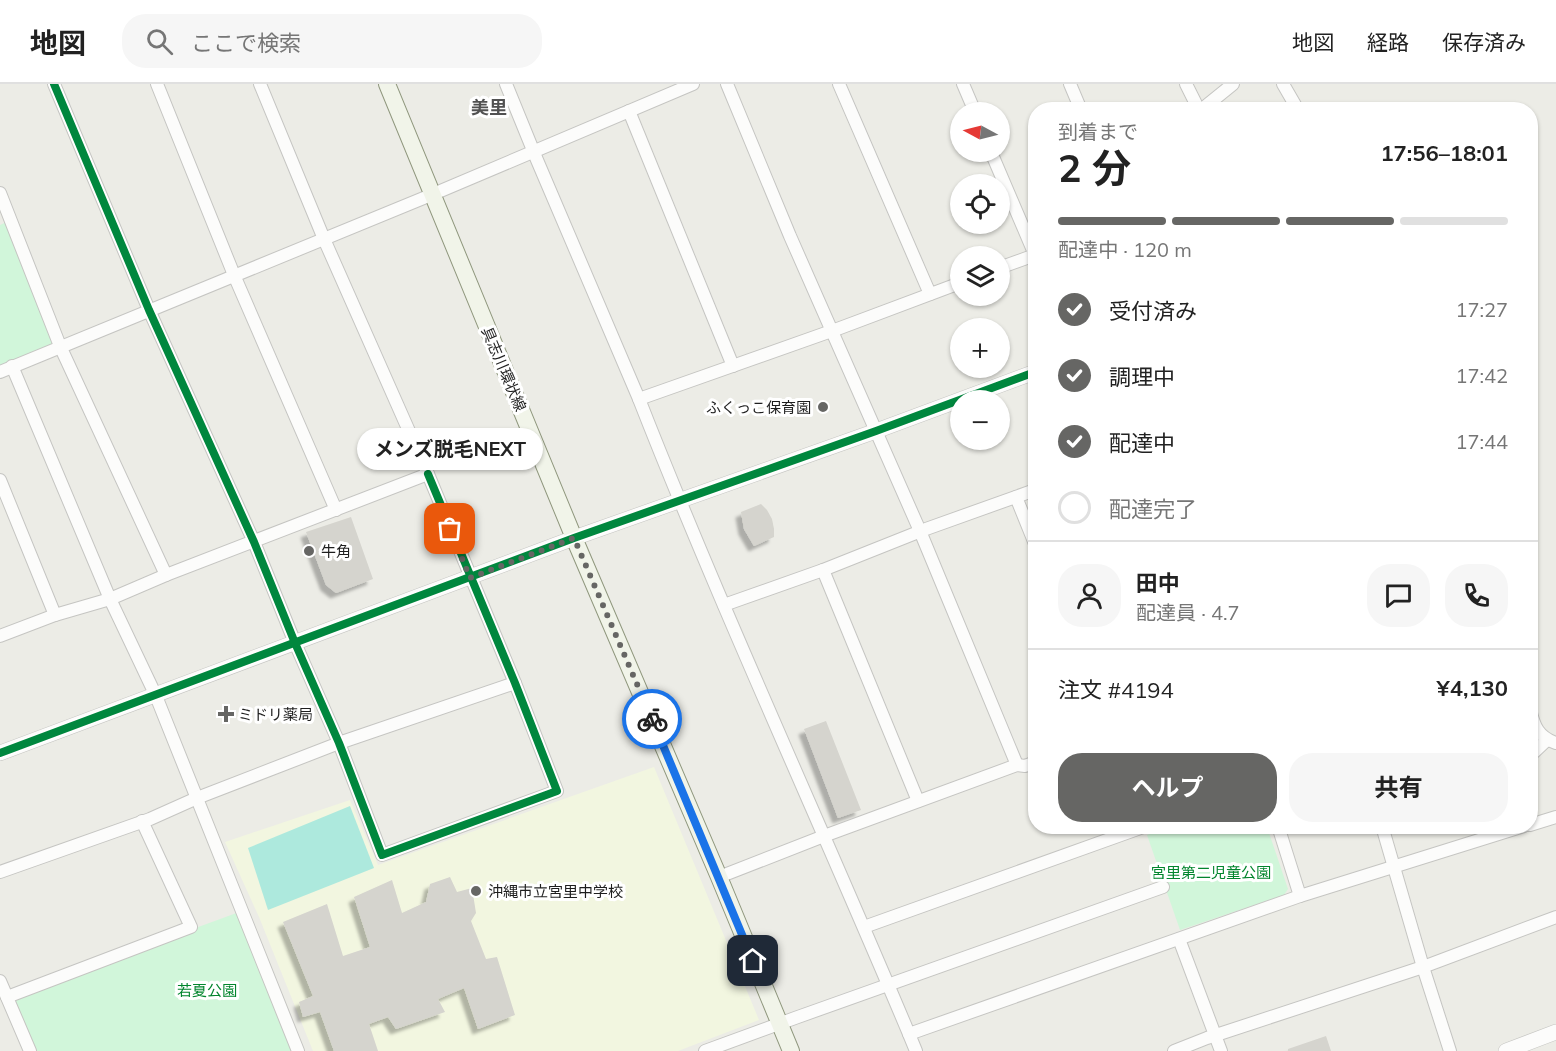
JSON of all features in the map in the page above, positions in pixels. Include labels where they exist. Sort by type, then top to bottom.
[{"type":"main road","name":"具志川環状線","points":[[387,84],[574,538],[791,1051]]},
{"type":"street","points":[[54,84],[149,310],[254,542],[339,743],[382,855],[557,791],[515,683],[428,474],[324,239],[260,84]]},
{"type":"street","points":[[156,84],[234,275],[336,510]]},
{"type":"street","points":[[506,84],[639,399],[679,501],[916,1051]]},
{"type":"street","points":[[0,372],[431,195],[693,84]]},
{"type":"street","points":[[727,84],[831,331],[920,531],[1017,765]]},
{"type":"street","points":[[839,84],[930,294]]},
{"type":"street","points":[[963,84],[971,102]]},
{"type":"street","points":[[1070,84],[1078,102]]},
{"type":"street","points":[[1186,84],[1196,102]]},
{"type":"street","points":[[1210,102],[1233,84]]},
{"type":"street","points":[[1283,84],[1293,102]]},
{"type":"street","points":[[629,111],[733,366]]},
{"type":"street","points":[[995,162],[1028,239]]},
{"type":"street","points":[[0,193],[60,346],[166,575]]},
{"type":"street","points":[[1010,264],[1028,258]]},
{"type":"street","points":[[639,399],[950,287]]},
{"type":"street","points":[[12,366],[110,599],[156,696],[298,1051]]},
{"type":"street","points":[[0,753],[574,538],[1028,375]]},
{"type":"street","points":[[0,636],[55,615],[110,599],[166,575],[428,474]]},
{"type":"street","points":[[0,480],[55,615]]},
{"type":"street","points":[[724,605],[1028,493]]},
{"type":"street","points":[[1016,497],[1028,527]]},
{"type":"street","points":[[823,570],[918,801]]},
{"type":"street","points":[[0,872],[142,822],[197,798],[339,743],[515,683]]},
{"type":"street","points":[[1538,730],[1551,742],[1538,751]]},
{"type":"street","points":[[719,877],[1017,765],[1028,765]]},
{"type":"street","points":[[1538,822],[1556,816]]},
{"type":"street","points":[[7,997],[191,927],[142,822]]},
{"type":"street","points":[[864,927],[1124,834]]},
{"type":"street","points":[[1281,834],[1300,896]]},
{"type":"street","points":[[1385,834],[1450,1051]]},
{"type":"street","points":[[909,1034],[1300,896],[1499,834]]},
{"type":"street","points":[[705,1051],[1163,887]]},
{"type":"street","points":[[1174,1051],[1423,967],[1556,917]]},
{"type":"street","points":[[1179,939],[1221,1051]]},
{"type":"street","points":[[0,981],[30,1051]]},
{"type":"street","points":[[1506,1051],[1556,1032]]},
{"type":"shaded area","name":"沖縄市立宮里中学校","points":[[654,767],[759,1020],[678,1051],[313,1051],[259,917],[225,842],[350,800],[378,865]]},
{"type":"shaded area","points":[[350,806],[374,868],[268,910],[248,848]]},
{"type":"green space","points":[[11,220],[60,346],[0,372],[0,225]]},
{"type":"green space","name":"宮里第二児童公園","points":[[1269,834],[1288,889],[1284,895],[1180,930],[1147,835]]},
{"type":"green space","name":"若夏公園","points":[[242,911],[298,1051],[30,1051],[7,997]]},
{"type":"building","points":[[761,504],[772,519],[774,537],[754,546],[744,529],[741,512]]},
{"type":"building","points":[[351,517],[373,579],[336,593],[326,585],[306,532]]},
{"type":"building","points":[[826,721],[861,810],[838,818],[804,729]]},
{"type":"building","points":[[450,877],[457,892],[472,888],[476,913],[471,921],[486,959],[497,957],[515,1015],[478,1029],[464,988],[438,999],[445,1012],[396,1029],[388,1017],[369,1024],[378,1051],[334,1051],[320,1012],[303,1017],[299,1002],[313,996],[283,922],[327,904],[343,956],[370,947],[354,897],[392,880],[402,913],[426,902],[430,884]]},
{"type":"building","points":[[1326,1036],[1331,1051],[1288,1051],[1288,1049]]},
{"type":"cycle path","points":[[54,84],[149,310],[254,542],[339,743],[382,855],[557,791],[515,683],[428,474]]},
{"type":"cycle path","points":[[0,753],[574,538],[1028,375]]},
{"type":"way so far","points":[[450,529],[470,578],[574,538],[652,719]]},
{"type":"place","name":"ふくっこ保育園","points":[[823,407]]},
{"type":"place","name":"メンズ脱毛NEXT","points":[[450,529]]},
{"type":"place","name":"牛角","points":[[309,551]]},
{"type":"place","name":"ミドリ薬局","points":[[226,714]]},
{"type":"place","name":"沖縄市立宮里中学校","points":[[476,891]]},
{"type":"district","name":"美里","points":[[489,107]]},
{"type":"route","points":[[652,719],[753,961]]}]
